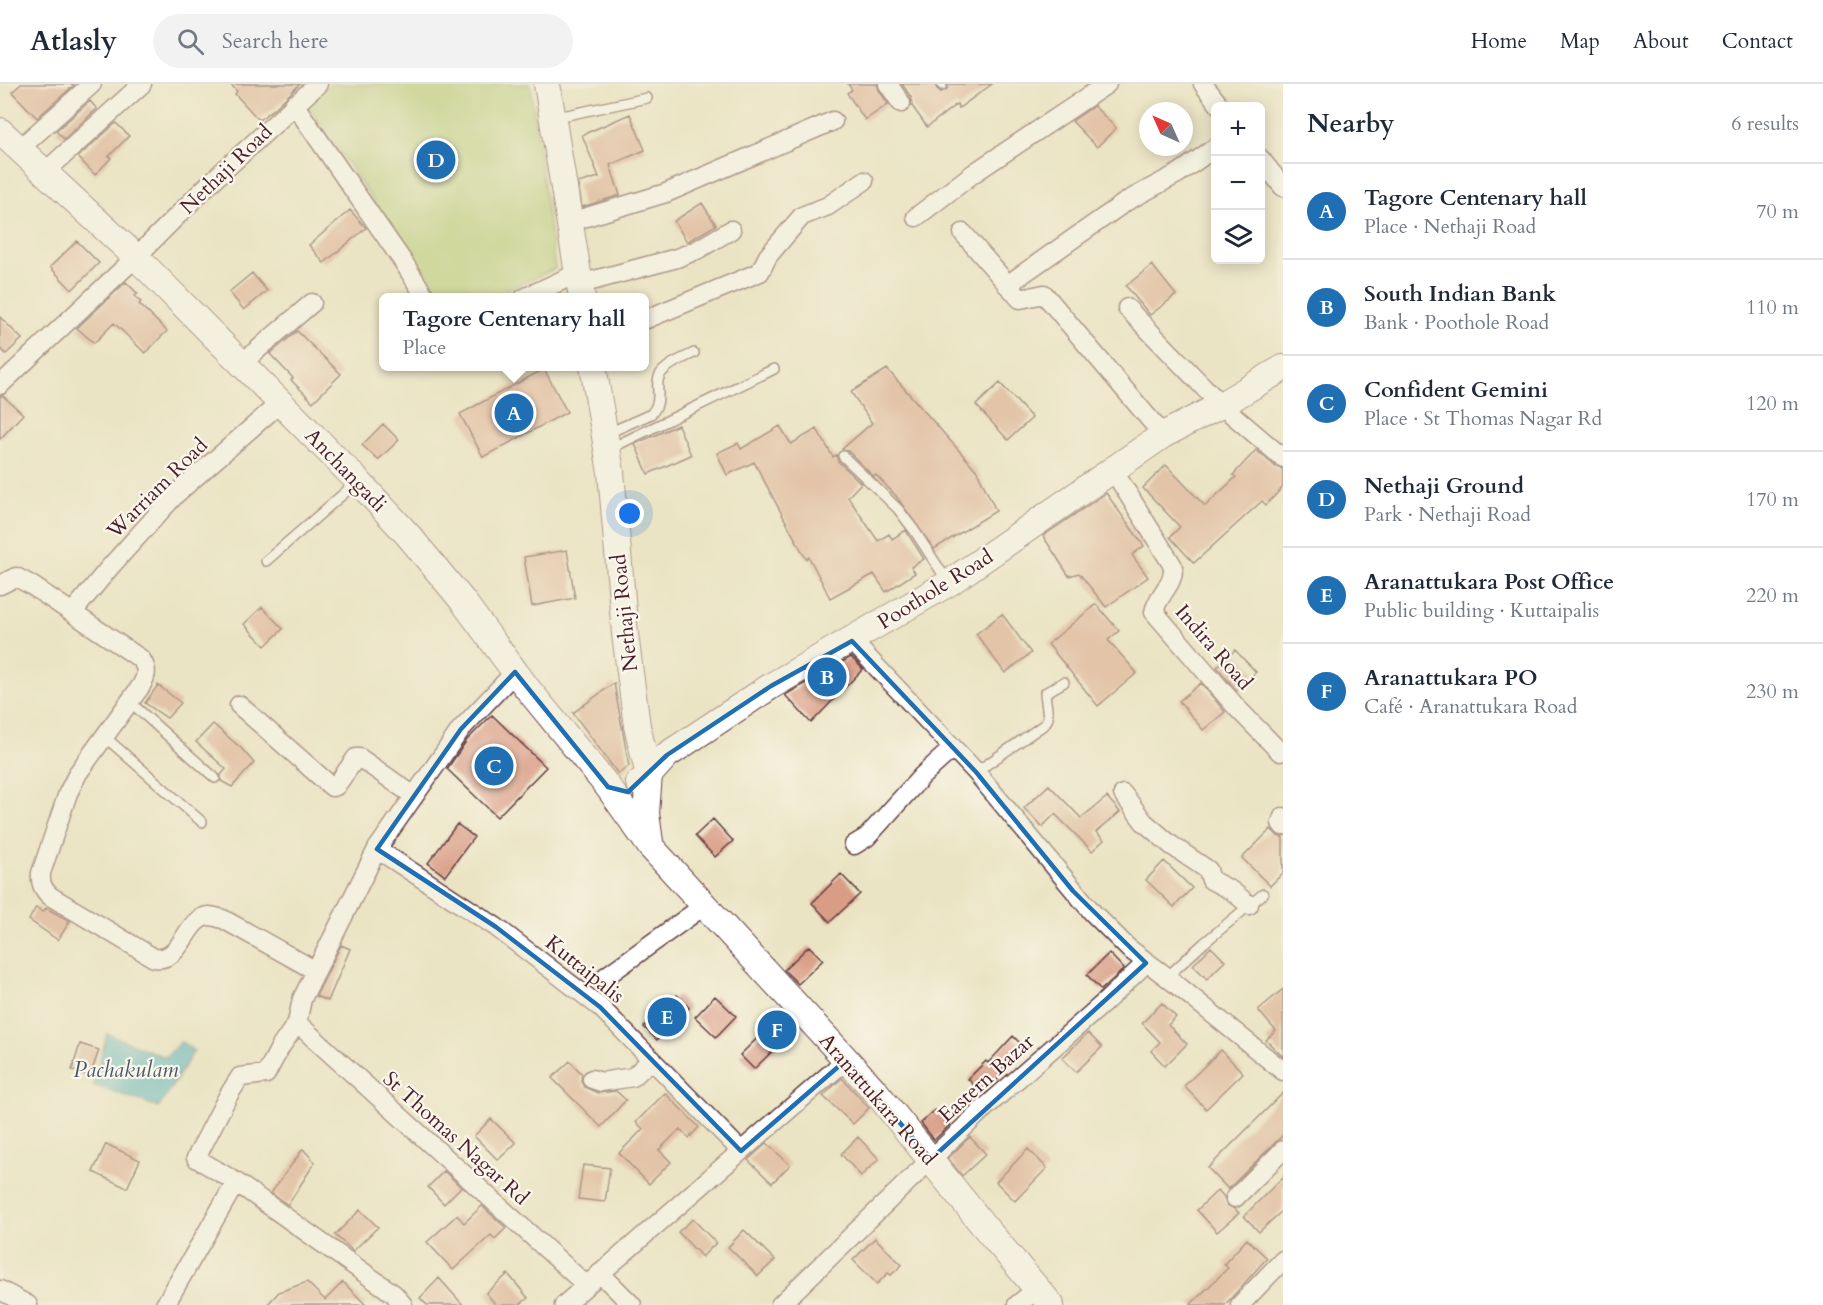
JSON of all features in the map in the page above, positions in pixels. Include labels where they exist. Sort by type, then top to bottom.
[{"type":"main road","points":[[548,84],[580,285]]},
{"type":"main road","name":"Anchangadi","points":[[0,131],[136,258],[358,481],[408,535],[608,787],[650,846]]},
{"type":"main road","name":"Poothole Road","points":[[649,775],[667,755],[771,686],[949,583],[1163,435],[1221,405],[1283,368]]},
{"type":"main road","name":"Nethaji Road","points":[[595,371],[606,442],[637,726],[649,775]]},
{"type":"main road","points":[[608,787],[628,792],[649,775]]},
{"type":"main road","points":[[649,775],[646,813],[650,846]]},
{"type":"main road","name":"Aranattukara Road","points":[[650,846],[876,1092],[983,1226],[1044,1297]]},
{"type":"street","points":[[19,149],[92,84]]},
{"type":"street","points":[[45,172],[142,84]]},
{"type":"street","name":"Nethaji Road","points":[[0,386],[136,258],[210,183],[318,84]]},
{"type":"street","points":[[888,84],[901,103]]},
{"type":"street","points":[[916,217],[974,173],[1107,84]]},
{"type":"street","points":[[1203,84],[1217,102]]},
{"type":"street","points":[[294,104],[423,293]]},
{"type":"street","points":[[570,222],[666,193],[833,121]]},
{"type":"street","points":[[1007,285],[1127,201],[1179,173],[1211,150]]},
{"type":"street","points":[[1265,164],[1283,187]]},
{"type":"street","points":[[649,318],[760,272],[768,256],[802,216],[828,206],[864,182]]},
{"type":"street","points":[[543,293],[677,258],[697,250],[731,230]]},
{"type":"street","points":[[963,233],[1020,299],[1044,294],[1163,435]]},
{"type":"street","points":[[242,363],[312,303]]},
{"type":"street","points":[[1127,308],[1221,405],[1283,458]]},
{"type":"street","name":"Warriam Road","points":[[73,612],[176,494],[280,403]]},
{"type":"street","name":"Indira Road","points":[[1113,470],[1173,566],[1173,577],[1159,596],[1154,612],[1280,752]]},
{"type":"street","points":[[0,585],[16,578],[31,585],[141,659],[146,666],[147,676],[78,773],[68,793],[41,873],[40,882],[44,890],[50,896],[153,958],[162,959],[171,955],[202,917],[211,915],[223,919],[316,971]]},
{"type":"street","points":[[852,641],[976,772],[1073,891],[1128,948],[1283,1071]]},
{"type":"street","points":[[403,1305],[394,1294],[236,1182],[196,1158],[240,1077],[266,1074],[297,1023],[302,999],[377,849],[461,729],[515,672]]},
{"type":"street","points":[[239,705],[332,787],[336,786],[356,758],[360,758],[414,796]]},
{"type":"street","points":[[854,845],[867,837],[922,776],[953,748]]},
{"type":"street","points":[[1123,794],[1144,822],[1171,845],[1208,870],[1211,880],[1256,900]]},
{"type":"street","points":[[1283,817],[1281,823],[1283,825]]},
{"type":"street","name":"Kuttaipalis","points":[[377,849],[515,942],[600,1006],[741,1151]]},
{"type":"street","points":[[605,977],[705,905]]},
{"type":"street","name":"Eastern Bazar","points":[[780,1305],[980,1113],[1146,963]]},
{"type":"street","name":"St Thomas Nagar Rd","points":[[297,1023],[586,1285]]},
{"type":"street","points":[[592,1079],[601,1082],[633,1077],[652,1059]]},
{"type":"street","points":[[564,1305],[846,1060]]},
{"type":"street","points":[[1236,1198],[1283,1150]]},
{"type":"street","points":[[165,1305],[236,1182]]},
{"type":"street","points":[[1240,1305],[1283,1260]]},
{"type":"street","points":[[600,1273],[632,1305]]},
{"type":"street","points":[[0,1290],[28,1305]]},
{"type":"street","points":[[1017,1305],[1044,1297]]},
{"type":"lane","points":[[552,118],[647,98]]},
{"type":"lane","points":[[606,442],[657,408],[659,375],[671,364],[693,353]]},
{"type":"lane","points":[[606,442],[774,369]]},
{"type":"lane","points":[[843,456],[898,509],[949,583]]},
{"type":"lane","points":[[266,561],[358,481]]},
{"type":"lane","points":[[976,772],[1046,724],[1048,718],[1045,693],[1064,682]]},
{"type":"lane","points":[[130,702],[215,777]]},
{"type":"lane","points":[[105,737],[202,822]]},
{"type":"lane","points":[[1167,977],[1256,900]]},
{"type":"highlighted area","points":[[852,641],[976,772],[1073,891],[1146,963],[931,1159],[846,1060],[741,1151],[600,1007],[496,927],[377,849],[461,729],[515,672],[608,787],[628,792],[667,755],[771,686]]},
{"type":"shaded area","points":[[600,1281],[623,1305],[573,1305]]},
{"type":"green space","points":[[330,84],[530,84],[555,269],[499,293],[437,293],[306,104]]},
{"type":"water","name":"Pachakulam","points":[[107,1034],[165,1057],[181,1042],[194,1051],[159,1107],[93,1085]]},
{"type":"building","points":[[21,84],[74,85],[37,118],[12,92]]},
{"type":"building","points":[[230,84],[300,84],[259,120],[235,94],[237,91]]},
{"type":"building","points":[[848,84],[877,84],[888,104],[865,120],[847,93],[852,90]]},
{"type":"building","points":[[902,84],[935,84],[941,92],[947,89],[949,84],[992,84],[959,108],[957,104],[927,127],[912,106],[911,97]]},
{"type":"building","points":[[90,101],[97,109],[64,139],[56,131]]},
{"type":"building","points":[[1094,106],[1116,128],[1097,147],[1072,121]]},
{"type":"building","points":[[630,114],[645,150],[610,165],[620,195],[582,207],[578,183],[599,177],[582,135]]},
{"type":"building","points":[[116,123],[129,136],[109,156],[111,158],[95,175],[78,157]]},
{"type":"building","points":[[702,203],[716,225],[687,242],[674,221]]},
{"type":"building","points":[[350,210],[366,228],[324,263],[309,245]]},
{"type":"building","points":[[77,241],[99,263],[72,290],[50,267]]},
{"type":"building","points":[[1152,265],[1176,295],[1150,315],[1126,286]]},
{"type":"building","points":[[252,273],[267,291],[244,310],[229,292]]},
{"type":"building","points":[[126,282],[138,294],[135,296],[141,302],[139,304],[167,331],[145,353],[114,323],[94,343],[77,328]]},
{"type":"building","points":[[0,317],[22,339],[6,354],[0,348]]},
{"type":"building","points":[[297,331],[341,374],[313,402],[270,354]]},
{"type":"building","points":[[887,369],[977,471],[996,511],[934,549],[896,496],[876,475],[874,477],[848,451],[842,449],[872,423],[851,392]]},
{"type":"building","points":[[540,371],[545,371],[567,412],[483,457],[460,414]]},
{"type":"building","points":[[1000,383],[1032,418],[1008,440],[976,405]]},
{"type":"building","points":[[0,396],[3,396],[23,414],[0,439]]},
{"type":"building","points":[[383,424],[399,440],[378,460],[362,445]]},
{"type":"building","points":[[678,425],[691,455],[648,474],[635,444]]},
{"type":"building","points":[[780,426],[791,444],[817,429],[833,457],[836,455],[838,461],[861,483],[848,497],[878,541],[889,534],[892,539],[906,530],[924,559],[911,567],[915,573],[886,592],[874,574],[830,598],[809,557],[806,559],[754,462],[727,475],[717,453],[738,443],[741,449]]},
{"type":"building","points":[[1256,450],[1276,467],[1283,469],[1283,487],[1266,505],[1262,501],[1194,563],[1170,537],[1180,527],[1143,488],[1166,465],[1205,506],[1236,477],[1233,475]]},
{"type":"building","points":[[1106,493],[1144,546],[1132,555],[1148,577],[1106,607],[1079,573],[1069,576],[1043,536]]},
{"type":"building","points":[[567,550],[575,598],[532,606],[524,557]]},
{"type":"building","points":[[1096,604],[1119,631],[1108,640],[1137,673],[1098,706],[1048,644]]},
{"type":"building","points":[[262,607],[283,629],[265,646],[244,624]]},
{"type":"building","points":[[1002,614],[1031,653],[1005,673],[976,634]]},
{"type":"building","points":[[1235,650],[1256,672],[1237,691],[1217,667]]},
{"type":"building","points":[[851,657],[863,669],[811,723],[785,695]]},
{"type":"building","points":[[614,683],[629,766],[618,774],[573,713]]},
{"type":"building","points":[[1201,683],[1225,712],[1203,730],[1179,701]]},
{"type":"building","points":[[158,685],[181,703],[167,718],[145,703]]},
{"type":"building","points":[[492,715],[546,767],[497,817],[447,769],[467,740]]},
{"type":"building","points":[[213,724],[241,748],[254,763],[232,787],[221,781],[221,775],[226,769],[196,742]]},
{"type":"building","points":[[1049,785],[1081,818],[1107,797],[1120,812],[1096,832],[1104,840],[1092,851],[1055,814],[1042,827],[1024,808]]},
{"type":"building","points":[[713,819],[733,841],[715,857],[695,836]]},
{"type":"building","points":[[457,824],[474,837],[445,876],[428,863]]},
{"type":"building","points":[[1271,829],[1283,838],[1283,873],[1270,886],[1242,858]]},
{"type":"building","points":[[1164,861],[1192,888],[1174,907],[1146,880]]},
{"type":"building","points":[[841,874],[860,894],[830,922],[812,903]]},
{"type":"building","points":[[36,907],[43,912],[46,908],[70,921],[58,940],[29,920]]},
{"type":"building","points":[[341,945],[350,949],[328,1001],[316,996]]},
{"type":"building","points":[[809,946],[823,960],[798,984],[784,970]]},
{"type":"building","points":[[1211,947],[1225,961],[1207,979],[1193,965]]},
{"type":"building","points":[[1109,953],[1124,969],[1101,990],[1087,975]]},
{"type":"building","points":[[1283,989],[1283,1057],[1266,1040],[1276,1031],[1258,1010]]},
{"type":"building","points":[[677,995],[689,1008],[657,1040],[644,1027]]},
{"type":"building","points":[[715,996],[736,1016],[716,1037],[695,1017]]},
{"type":"building","points":[[1162,1003],[1176,1017],[1168,1025],[1187,1044],[1165,1066],[1151,1051],[1160,1042],[1142,1023]]},
{"type":"building","points":[[780,1016],[794,1030],[754,1069],[740,1055]]},
{"type":"building","points":[[1088,1033],[1102,1047],[1076,1072],[1062,1058]]},
{"type":"building","points":[[1013,1036],[1023,1046],[998,1073],[1001,1076],[983,1094],[968,1079],[986,1061],[988,1063]]},
{"type":"building","points":[[80,1044],[99,1050],[90,1076],[72,1070]]},
{"type":"building","points":[[1221,1050],[1243,1073],[1206,1109],[1184,1086]]},
{"type":"building","points":[[570,1061],[582,1074],[581,1081],[584,1087],[598,1093],[616,1091],[626,1100],[601,1127],[552,1078]]},
{"type":"building","points":[[842,1078],[869,1108],[853,1124],[823,1096]]},
{"type":"building","points":[[665,1093],[699,1127],[689,1138],[680,1129],[659,1150],[671,1162],[649,1184],[619,1153],[643,1129],[636,1122]]},
{"type":"building","points":[[1283,1093],[1283,1135],[1228,1189],[1208,1168]]},
{"type":"building","points":[[935,1110],[950,1125],[934,1140],[921,1123]]},
{"type":"building","points":[[491,1119],[516,1143],[498,1160],[474,1136]]},
{"type":"building","points":[[858,1137],[879,1159],[861,1176],[841,1154]]},
{"type":"building","points":[[970,1137],[986,1154],[962,1176],[948,1158]]},
{"type":"building","points":[[767,1143],[790,1165],[772,1183],[748,1160]]},
{"type":"building","points":[[106,1144],[140,1160],[127,1188],[93,1172]]},
{"type":"building","points":[[303,1149],[315,1162],[288,1205],[271,1193]]},
{"type":"building","points":[[1028,1149],[1047,1168],[1015,1201],[996,1182]]},
{"type":"building","points":[[583,1165],[610,1168],[605,1202],[578,1199]]},
{"type":"building","points":[[444,1171],[461,1187],[444,1204],[428,1187]]},
{"type":"building","points":[[1283,1177],[1283,1210],[1259,1232],[1244,1216]]},
{"type":"building","points":[[1218,1190],[1227,1205],[1239,1213],[1217,1232],[1197,1210]]},
{"type":"building","points":[[482,1206],[506,1228],[495,1239],[491,1235],[453,1270],[427,1242],[457,1215],[464,1223]]},
{"type":"building","points":[[360,1210],[378,1227],[353,1251],[335,1235]]},
{"type":"building","points":[[693,1219],[716,1243],[702,1257],[678,1232]]},
{"type":"building","points":[[744,1230],[775,1260],[758,1276],[728,1247]]},
{"type":"building","points":[[875,1238],[902,1265],[891,1275],[888,1273],[877,1284],[853,1260]]},
{"type":"building","points":[[1247,1239],[1267,1258],[1225,1305],[1190,1305],[1228,1268],[1224,1264]]},
{"type":"building","points":[[508,1274],[528,1298],[519,1305],[496,1305],[486,1293]]},
{"type":"building","points":[[439,1278],[463,1305],[427,1305],[420,1298]]},
{"type":"building","points":[[307,1282],[325,1300],[343,1282],[366,1305],[267,1305],[279,1292]]},
{"type":"place","name":"Nethaji Ground","points":[[436,160]]},
{"type":"place","name":"Tagore Centenary hall","points":[[514,413]]},
{"type":"place","name":"South Indian Bank","points":[[827,677]]},
{"type":"place","name":"Confident Gemini","points":[[494,766]]},
{"type":"place","name":"Aranattukara Post Office","points":[[667,1017]]},
{"type":"place","name":"Aranattukara PO","points":[[777,1030]]}]
